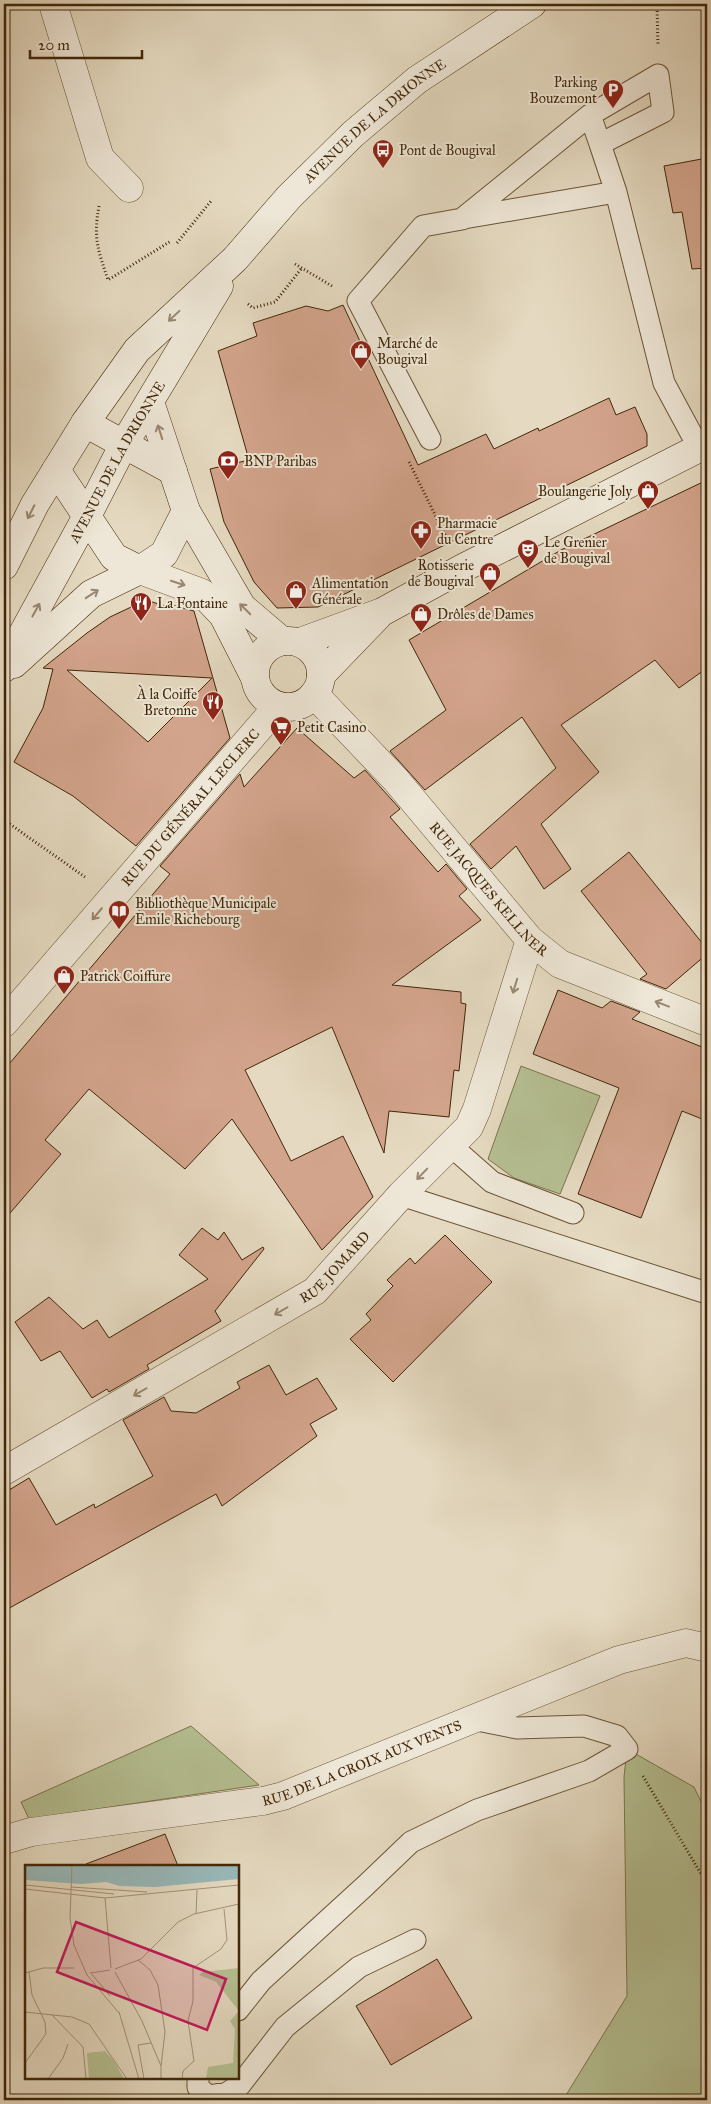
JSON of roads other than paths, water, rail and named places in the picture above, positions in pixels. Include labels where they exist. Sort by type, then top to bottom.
[{"type":"street","points":[[53,4],[100,158],[129,188]]},
{"type":"street","name":"AVENUE DE LA DRIONNE","points":[[4,566],[35,504],[85,423],[136,350],[236,259],[289,198],[352,134],[417,80],[532,4]]},
{"type":"street","name":"AVENUE DE LA DRIONNE","points":[[4,668],[124,444],[236,259]]},
{"type":"street","points":[[150,402],[186,511],[242,607],[291,641],[309,648],[316,656],[320,665],[318,685]]},
{"type":"street","points":[[85,423],[173,471]]},
{"type":"street","points":[[382,612],[318,685],[307,701],[288,707],[278,706],[262,695],[257,687],[255,668],[258,658],[272,644],[291,641],[382,612],[703,446]]},
{"type":"street","points":[[56,470],[114,557],[140,570],[202,593],[223,615],[255,678]]},
{"type":"street","points":[[4,673],[90,594],[140,570],[164,554],[186,511]]},
{"type":"street","name":"RUE JACQUES KELLNER","points":[[318,685],[530,940],[560,964],[707,1022]]},
{"type":"street","name":"RUE DU GÉNÉRAL LECLERC","points":[[4,1023],[278,706]]},
{"type":"street","name":"RUE JOMARD","points":[[4,1471],[315,1291],[401,1195],[468,1127],[477,1109],[530,940]]},
{"type":"street","name":"RUE DE LA CROIX AUX VENTS","points":[[4,1840],[31,1832],[263,1801],[283,1796],[619,1660],[686,1643],[707,1648]]},
{"type":"lane","points":[[462,218],[590,115],[658,75],[663,112],[600,144]]},
{"type":"lane","points":[[590,115],[616,192],[664,382],[703,446]]},
{"type":"lane","points":[[430,439],[358,301],[423,226],[616,192]]},
{"type":"lane","points":[[450,1145],[492,1182],[573,1213]]},
{"type":"lane","points":[[401,1195],[707,1293]]},
{"type":"lane","points":[[239,2009],[260,1981],[411,1842],[477,1810],[589,1771],[627,1749],[617,1736],[584,1726],[517,1728],[472,1720]]},
{"type":"lane","points":[[198,2079],[198,2087],[208,2096],[228,2093],[240,2085],[286,2027],[293,2021],[359,1967],[415,1940]]},
{"type":"place","name":"Parking Bouzemont","points":[[613,109]]},
{"type":"place","name":"Pont de Bougival","points":[[383,169]]},
{"type":"place","name":"Marché de Bougival","points":[[361,370]]},
{"type":"place","name":"BNP Paribas","points":[[228,480]]},
{"type":"place","name":"Boulangerie Joly","points":[[648,510]]},
{"type":"place","name":"Pharmacie du Centre","points":[[421,550]]},
{"type":"place","name":"Le Grenier de Bougival","points":[[528,569]]},
{"type":"place","name":"Rotisserie de Bougival","points":[[490,592]]},
{"type":"place","name":"Alimentation Générale","points":[[296,610]]},
{"type":"place","name":"La Fontaine","points":[[141,622]]},
{"type":"place","name":"Drôles de Dames","points":[[421,633]]},
{"type":"place","name":"À la Coiffe Bretonne","points":[[213,721]]},
{"type":"place","name":"Petit Casino","points":[[281,746]]},
{"type":"place","name":"Bibliothèque Municipale Emile Richebourg","points":[[119,930]]},
{"type":"place","name":"Patrick Coiffure","points":[[64,995]]}]
